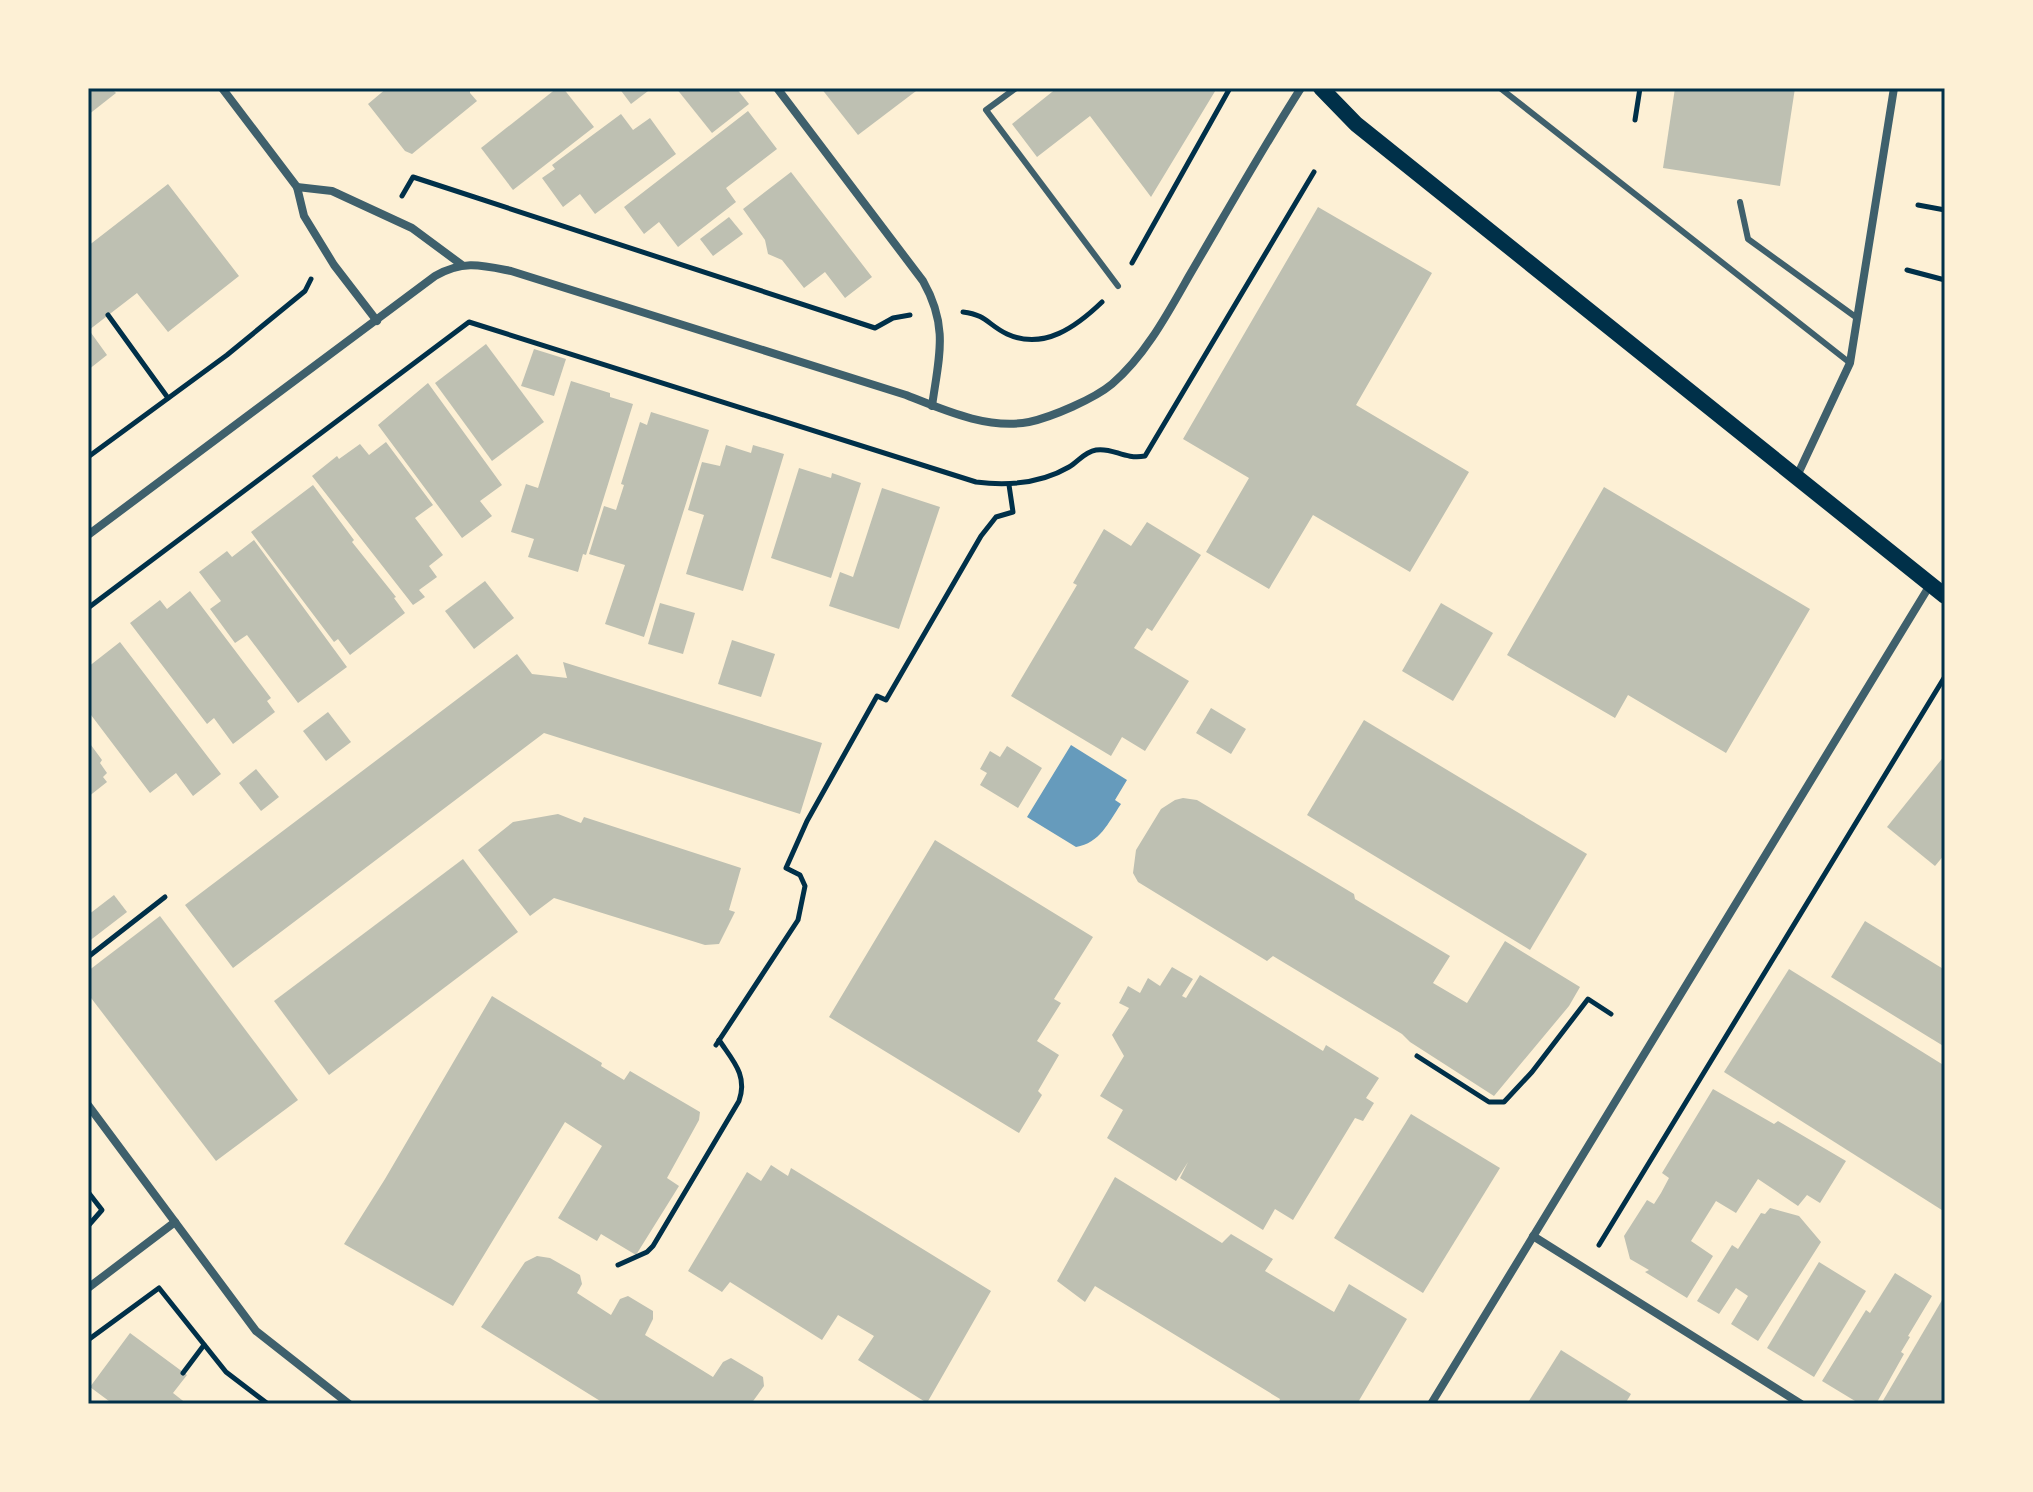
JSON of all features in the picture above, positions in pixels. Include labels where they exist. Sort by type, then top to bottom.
[{"type":"main road","points":[[1321,88],[1356,124],[1945,596]]},
{"type":"street","points":[[222,88],[297,187],[304,216],[334,265],[377,321]]},
{"type":"street","points":[[777,88],[923,281],[937,310],[941,330],[932,406]]},
{"type":"street","points":[[88,535],[435,276],[462,265],[511,271],[932,406],[991,422],[1029,422],[1055,414],[1110,386],[1138,355],[1171,309],[1301,88]]},
{"type":"street","points":[[1797,476],[1850,363],[1894,88]]},
{"type":"street","points":[[297,187],[332,191],[389,217],[412,228],[462,265]]},
{"type":"street","points":[[1431,1404],[1930,585]]},
{"type":"street","points":[[88,1105],[256,1331],[349,1404]]},
{"type":"street","points":[[88,1288],[175,1222]]},
{"type":"street","points":[[1533,1236],[1801,1404]]},
{"type":"lane","points":[[1016,88],[986,110],[1118,286]]},
{"type":"lane","points":[[1500,88],[1850,363]]},
{"type":"lane","points":[[1740,202],[1748,239],[1858,318]]},
{"type":"path","points":[[389,217],[413,177],[875,328],[893,318],[937,310],[980,314],[1009,335],[1040,339],[1055,336],[1078,324],[1118,286],[1230,88]]},
{"type":"path","points":[[1635,120],[1640,88]]},
{"type":"path","points":[[88,608],[469,322],[976,482],[1009,485],[1040,480],[1095,450],[1132,459],[1145,456],[1314,172]]},
{"type":"path","points":[[1918,205],[1945,210]]},
{"type":"path","points":[[88,457],[227,355],[305,291],[313,274],[334,265]]},
{"type":"path","points":[[1907,270],[1945,280]]},
{"type":"path","points":[[108,315],[168,398]]},
{"type":"path","points":[[618,1265],[653,1246],[739,1101],[744,1086],[718,1042],[798,920],[805,886],[800,875],[786,868],[807,821],[877,696],[886,700],[976,543],[996,517],[1013,512],[1009,485]]},
{"type":"path","points":[[1597,1250],[1944,678]]},
{"type":"path","points":[[88,957],[165,897]]},
{"type":"path","points":[[1417,1056],[1489,1102],[1504,1102],[1532,1072],[1588,999],[1611,1014]]},
{"type":"path","points":[[88,1192],[102,1210],[88,1226]]},
{"type":"path","points":[[88,1340],[159,1288],[226,1372],[268,1404]]},
{"type":"path","points":[[183,1373],[204,1345]]},
{"type":"water","points":[[1071,745],[1127,780],[1115,800],[1121,804],[1107,825],[1097,837],[1076,847],[1027,817]]},
{"type":"building","points":[[88,88],[111,88],[116,93],[88,115]]},
{"type":"building","points":[[387,88],[470,88],[477,101],[412,154],[405,151],[368,104]]},
{"type":"building","points":[[557,88],[563,88],[594,127],[513,190],[481,148]]},
{"type":"building","points":[[619,88],[652,88],[631,104]]},
{"type":"building","points":[[676,88],[736,88],[749,104],[712,133]]},
{"type":"building","points":[[821,88],[920,88],[858,135]]},
{"type":"building","points":[[1057,88],[1217,88],[1151,197],[1090,116],[1037,157],[1012,124]]},
{"type":"building","points":[[1675,88],[1795,88],[1780,186],[1663,168]]},
{"type":"building","points":[[748,111],[777,149],[726,188],[736,202],[678,247],[659,222],[644,234],[624,207]]},
{"type":"building","points":[[621,114],[633,130],[650,118],[676,154],[595,214],[580,194],[563,207],[542,178],[555,169],[552,165]]},
{"type":"building","points":[[791,172],[872,277],[845,298],[825,272],[804,288],[782,260],[768,254],[765,240],[743,209]]},
{"type":"building","points":[[168,184],[239,276],[168,332],[137,293],[89,330],[107,355],[88,370],[88,246]]},
{"type":"building","points":[[1318,207],[1432,273],[1356,405],[1469,472],[1410,572],[1313,515],[1269,589],[1206,552],[1249,478],[1183,439]]},
{"type":"building","points":[[729,217],[743,234],[713,256],[700,239]]},
{"type":"building","points":[[486,344],[544,422],[492,461],[435,383]]},
{"type":"building","points":[[534,349],[566,359],[554,396],[521,386]]},
{"type":"building","points":[[571,381],[633,404],[578,572],[528,557],[534,539],[511,532],[526,484],[538,488]]},
{"type":"building","points":[[428,383],[502,485],[480,501],[492,516],[462,538],[378,425]]},
{"type":"building","points":[[651,412],[709,430],[644,637],[605,624],[625,565],[589,554],[604,506],[616,510],[640,422],[647,425]]},
{"type":"building","points":[[386,442],[433,505],[415,518],[443,555],[429,566],[437,577],[419,590],[425,597],[413,605],[312,476],[337,456],[339,459],[360,444],[369,455]]},
{"type":"building","points":[[726,445],[751,453],[753,445],[784,454],[743,591],[686,574],[704,515],[688,510],[702,462],[720,466]]},
{"type":"building","points":[[799,468],[831,478],[832,473],[861,483],[831,578],[771,558]]},
{"type":"building","points":[[313,485],[405,613],[350,655],[338,639],[334,642],[251,532]]},
{"type":"building","points":[[1604,487],[1810,609],[1726,753],[1628,695],[1615,718],[1507,655]]},
{"type":"building","points":[[882,488],[940,507],[899,629],[829,606],[840,572],[853,577]]},
{"type":"building","points":[[1147,522],[1201,555],[1152,631],[1147,628],[1134,648],[1189,681],[1145,751],[1122,737],[1111,756],[1011,696],[1077,585],[1073,583],[1104,529],[1131,546]]},
{"type":"building","points":[[254,540],[347,667],[298,703],[247,635],[235,643],[210,609],[221,601],[199,572],[227,551],[232,557]]},
{"type":"building","points":[[485,581],[514,618],[474,649],[445,611]]},
{"type":"building","points":[[190,591],[271,698],[267,701],[275,712],[233,744],[214,718],[207,724],[130,623],[160,600],[167,609]]},
{"type":"building","points":[[660,603],[695,613],[683,654],[648,644]]},
{"type":"building","points":[[1441,603],[1493,633],[1453,701],[1402,671]]},
{"type":"building","points":[[732,640],[775,654],[761,697],[718,684]]},
{"type":"building","points":[[120,642],[221,774],[193,796],[176,773],[150,793],[88,711],[88,667]]},
{"type":"building","points":[[517,654],[532,674],[567,678],[563,662],[822,743],[800,814],[544,733],[233,968],[185,905]]},
{"type":"building","points":[[1211,708],[1246,729],[1231,754],[1196,733]]},
{"type":"building","points":[[328,712],[351,742],[326,761],[303,731]]},
{"type":"building","points":[[1364,720],[1587,854],[1530,950],[1307,815]]},
{"type":"building","points":[[88,741],[102,760],[100,763],[107,773],[103,777],[107,782],[88,797]]},
{"type":"building","points":[[1007,746],[1042,768],[1018,808],[980,785],[987,773],[980,769],[990,751],[1000,757]]},
{"type":"building","points":[[1945,755],[1945,854],[1935,866],[1887,827]]},
{"type":"building","points":[[256,769],[279,797],[261,811],[239,783]]},
{"type":"building","points":[[1183,798],[1197,800],[1450,956],[1433,983],[1467,1003],[1505,941],[1580,987],[1569,1006],[1494,1096],[1402,1034],[1273,956],[1267,961],[1138,882],[1133,873],[1136,850],[1161,809]]},
{"type":"building","points":[[558,814],[581,823],[584,817],[741,868],[729,910],[735,912],[719,944],[705,945],[554,898],[530,916],[478,850],[513,822]]},
{"type":"building","points":[[935,840],[1093,937],[1054,999],[1061,1003],[1037,1041],[1059,1055],[1038,1091],[1042,1095],[1019,1133],[829,1017]]},
{"type":"building","points":[[463,859],[518,932],[329,1075],[274,1001]]},
{"type":"building","points":[[114,895],[127,912],[88,942],[88,915]]},
{"type":"building","points":[[160,916],[298,1100],[216,1161],[88,994],[88,971]]},
{"type":"building","points":[[1865,921],[1945,970],[1945,1047],[1831,977]]},
{"type":"building","points":[[1172,967],[1193,979],[1182,996],[1186,998],[1200,975],[1323,1051],[1326,1045],[1379,1078],[1366,1098],[1374,1103],[1363,1121],[1355,1118],[1293,1220],[1275,1209],[1263,1230],[1180,1178],[1188,1162],[1176,1181],[1107,1138],[1123,1110],[1100,1096],[1124,1056],[1112,1035],[1129,1008],[1119,1003],[1128,986],[1140,993],[1148,978],[1160,986]]},
{"type":"building","points":[[1789,969],[1945,1066],[1945,1212],[1724,1072]]},
{"type":"building","points":[[492,996],[602,1063],[601,1066],[624,1080],[630,1071],[700,1112],[699,1120],[667,1178],[679,1186],[636,1255],[601,1234],[597,1241],[558,1218],[602,1146],[565,1122],[453,1306],[344,1244]]},
{"type":"building","points":[[1713,1089],[1774,1124],[1778,1121],[1846,1161],[1820,1203],[1807,1195],[1798,1206],[1758,1179],[1736,1213],[1716,1201],[1691,1241],[1713,1256],[1687,1298],[1630,1259],[1624,1236],[1647,1200],[1654,1204],[1661,1193],[1669,1178],[1662,1173]]},
{"type":"building","points":[[1411,1114],[1500,1168],[1423,1293],[1334,1238]]},
{"type":"building","points":[[771,1165],[788,1176],[791,1168],[991,1291],[927,1403],[858,1360],[874,1336],[838,1315],[822,1340],[730,1282],[722,1292],[688,1271],[747,1172],[761,1181]]},
{"type":"building","points":[[1115,1177],[1222,1243],[1231,1234],[1273,1259],[1265,1271],[1334,1312],[1349,1284],[1407,1319],[1357,1404],[1278,1404],[1280,1399],[1095,1286],[1085,1302],[1057,1281]]},
{"type":"building","points":[[1770,1208],[1799,1216],[1821,1242],[1758,1341],[1731,1324],[1748,1296],[1736,1288],[1719,1314],[1697,1301],[1732,1245],[1738,1249],[1761,1213],[1765,1214]]},
{"type":"building","points":[[537,1256],[550,1258],[580,1275],[582,1284],[577,1293],[611,1315],[620,1299],[628,1296],[653,1311],[653,1319],[645,1335],[713,1377],[723,1362],[731,1358],[763,1377],[764,1386],[751,1404],[605,1404],[481,1327],[525,1262]]},
{"type":"building","points":[[1819,1262],[1866,1291],[1814,1377],[1767,1348]]},
{"type":"building","points":[[1895,1273],[1932,1296],[1908,1336],[1901,1352],[1904,1354],[1876,1404],[1860,1404],[1822,1381],[1866,1310],[1870,1313]]},
{"type":"building","points":[[1945,1295],[1945,1398],[1941,1404],[1881,1404]]},
{"type":"building","points":[[130,1333],[187,1375],[173,1393],[187,1404],[113,1404],[90,1387]]},
{"type":"building","points":[[1561,1350],[1631,1394],[1625,1404],[1527,1404]]}]
